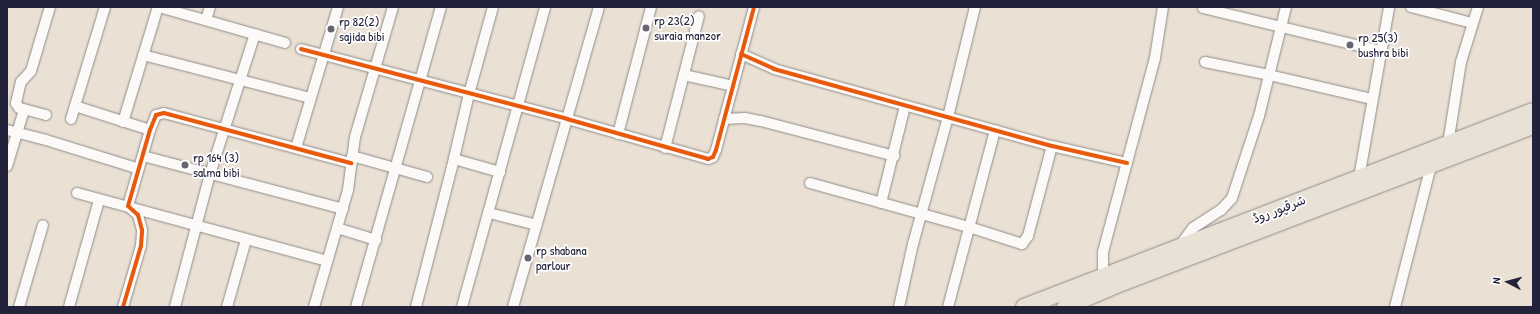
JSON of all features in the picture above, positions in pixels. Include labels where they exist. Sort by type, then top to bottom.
[{"type":"main road","name":"شرقپور روڈ","points":[[1024,307],[1533,112]]},
{"type":"main road","name":"شرقپور روڈ","points":[[1065,307],[1160,268],[1533,126]]},
{"type":"street","points":[[46,115],[24,110],[16,105],[21,82],[31,71],[50,7]]},
{"type":"street","points":[[71,119],[105,7]]},
{"type":"street","points":[[123,122],[158,7],[285,43]]},
{"type":"street","points":[[206,20],[210,7]]},
{"type":"street","points":[[296,148],[338,7]]},
{"type":"street","points":[[314,307],[348,190],[355,137],[393,7]]},
{"type":"street","points":[[356,307],[441,7]]},
{"type":"street","points":[[416,307],[469,94],[493,7]]},
{"type":"street","points":[[462,307],[518,107],[543,7]]},
{"type":"street","points":[[513,307],[599,7]]},
{"type":"street","points":[[618,134],[651,7]]},
{"type":"street","points":[[301,49],[567,119],[700,158],[711,158],[714,154],[724,119],[754,7]]},
{"type":"street","points":[[899,307],[975,7]]},
{"type":"street","points":[[1103,276],[1103,252],[1155,58],[1163,7]]},
{"type":"street","points":[[1180,247],[1193,228],[1221,210],[1232,198],[1259,116],[1286,7]]},
{"type":"street","points":[[1359,178],[1389,7]]},
{"type":"street","points":[[1411,7],[1472,23]]},
{"type":"street","points":[[1448,144],[1461,62],[1478,7]]},
{"type":"street","points":[[1203,8],[1381,51]]},
{"type":"street","points":[[664,148],[699,16]]},
{"type":"street","points":[[175,307],[198,226],[210,174],[255,34]]},
{"type":"street","points":[[742,54],[774,69],[1052,146],[1127,164]]},
{"type":"street","points":[[143,55],[311,98]]},
{"type":"street","points":[[1205,62],[1372,99]]},
{"type":"street","points":[[684,75],[733,86]]},
{"type":"street","points":[[75,106],[150,130]]},
{"type":"street","points":[[881,203],[894,156],[905,106]]},
{"type":"street","points":[[7,166],[24,110]]},
{"type":"street","points":[[128,206],[150,130],[155,117],[161,113],[296,148],[427,176]]},
{"type":"street","points":[[724,119],[745,118],[761,121],[894,156]]},
{"type":"street","points":[[7,130],[139,170]]},
{"type":"street","points":[[948,307],[995,130]]},
{"type":"street","points":[[810,183],[969,227],[1016,244],[1024,244],[1028,236],[1052,146]]},
{"type":"street","points":[[142,156],[210,174],[216,174],[343,209]]},
{"type":"street","points":[[454,159],[500,172]]},
{"type":"street","points":[[1395,307],[1431,166]]},
{"type":"street","points":[[77,193],[327,262]]},
{"type":"street","points":[[69,307],[99,200]]},
{"type":"street","points":[[123,307],[141,246],[142,230],[138,215],[128,206]]},
{"type":"street","points":[[489,213],[537,225]]},
{"type":"street","points":[[19,307],[43,225]]},
{"type":"street","points":[[337,228],[376,240]]},
{"type":"street","points":[[227,307],[246,240]]},
{"type":"cycle path","points":[[301,49],[567,119],[708,159],[713,157],[716,150],[754,7]]},
{"type":"cycle path","points":[[741,54],[774,69],[1052,146],[1127,163]]},
{"type":"cycle path","points":[[123,307],[141,246],[142,230],[138,215],[128,206],[150,130],[156,115],[164,113],[351,163]]},
{"type":"place","name":"rp 23(2) suraia manzor","points":[[646,28]]},
{"type":"place","name":"rp 82(2) sajida bibi","points":[[331,29]]},
{"type":"place","name":"rp 25(3) bushra bibi","points":[[1350,45]]},
{"type":"place","name":"rp 164 (3) salma bibi","points":[[185,165]]},
{"type":"place","name":"rp shabana parlour","points":[[528,258]]}]
